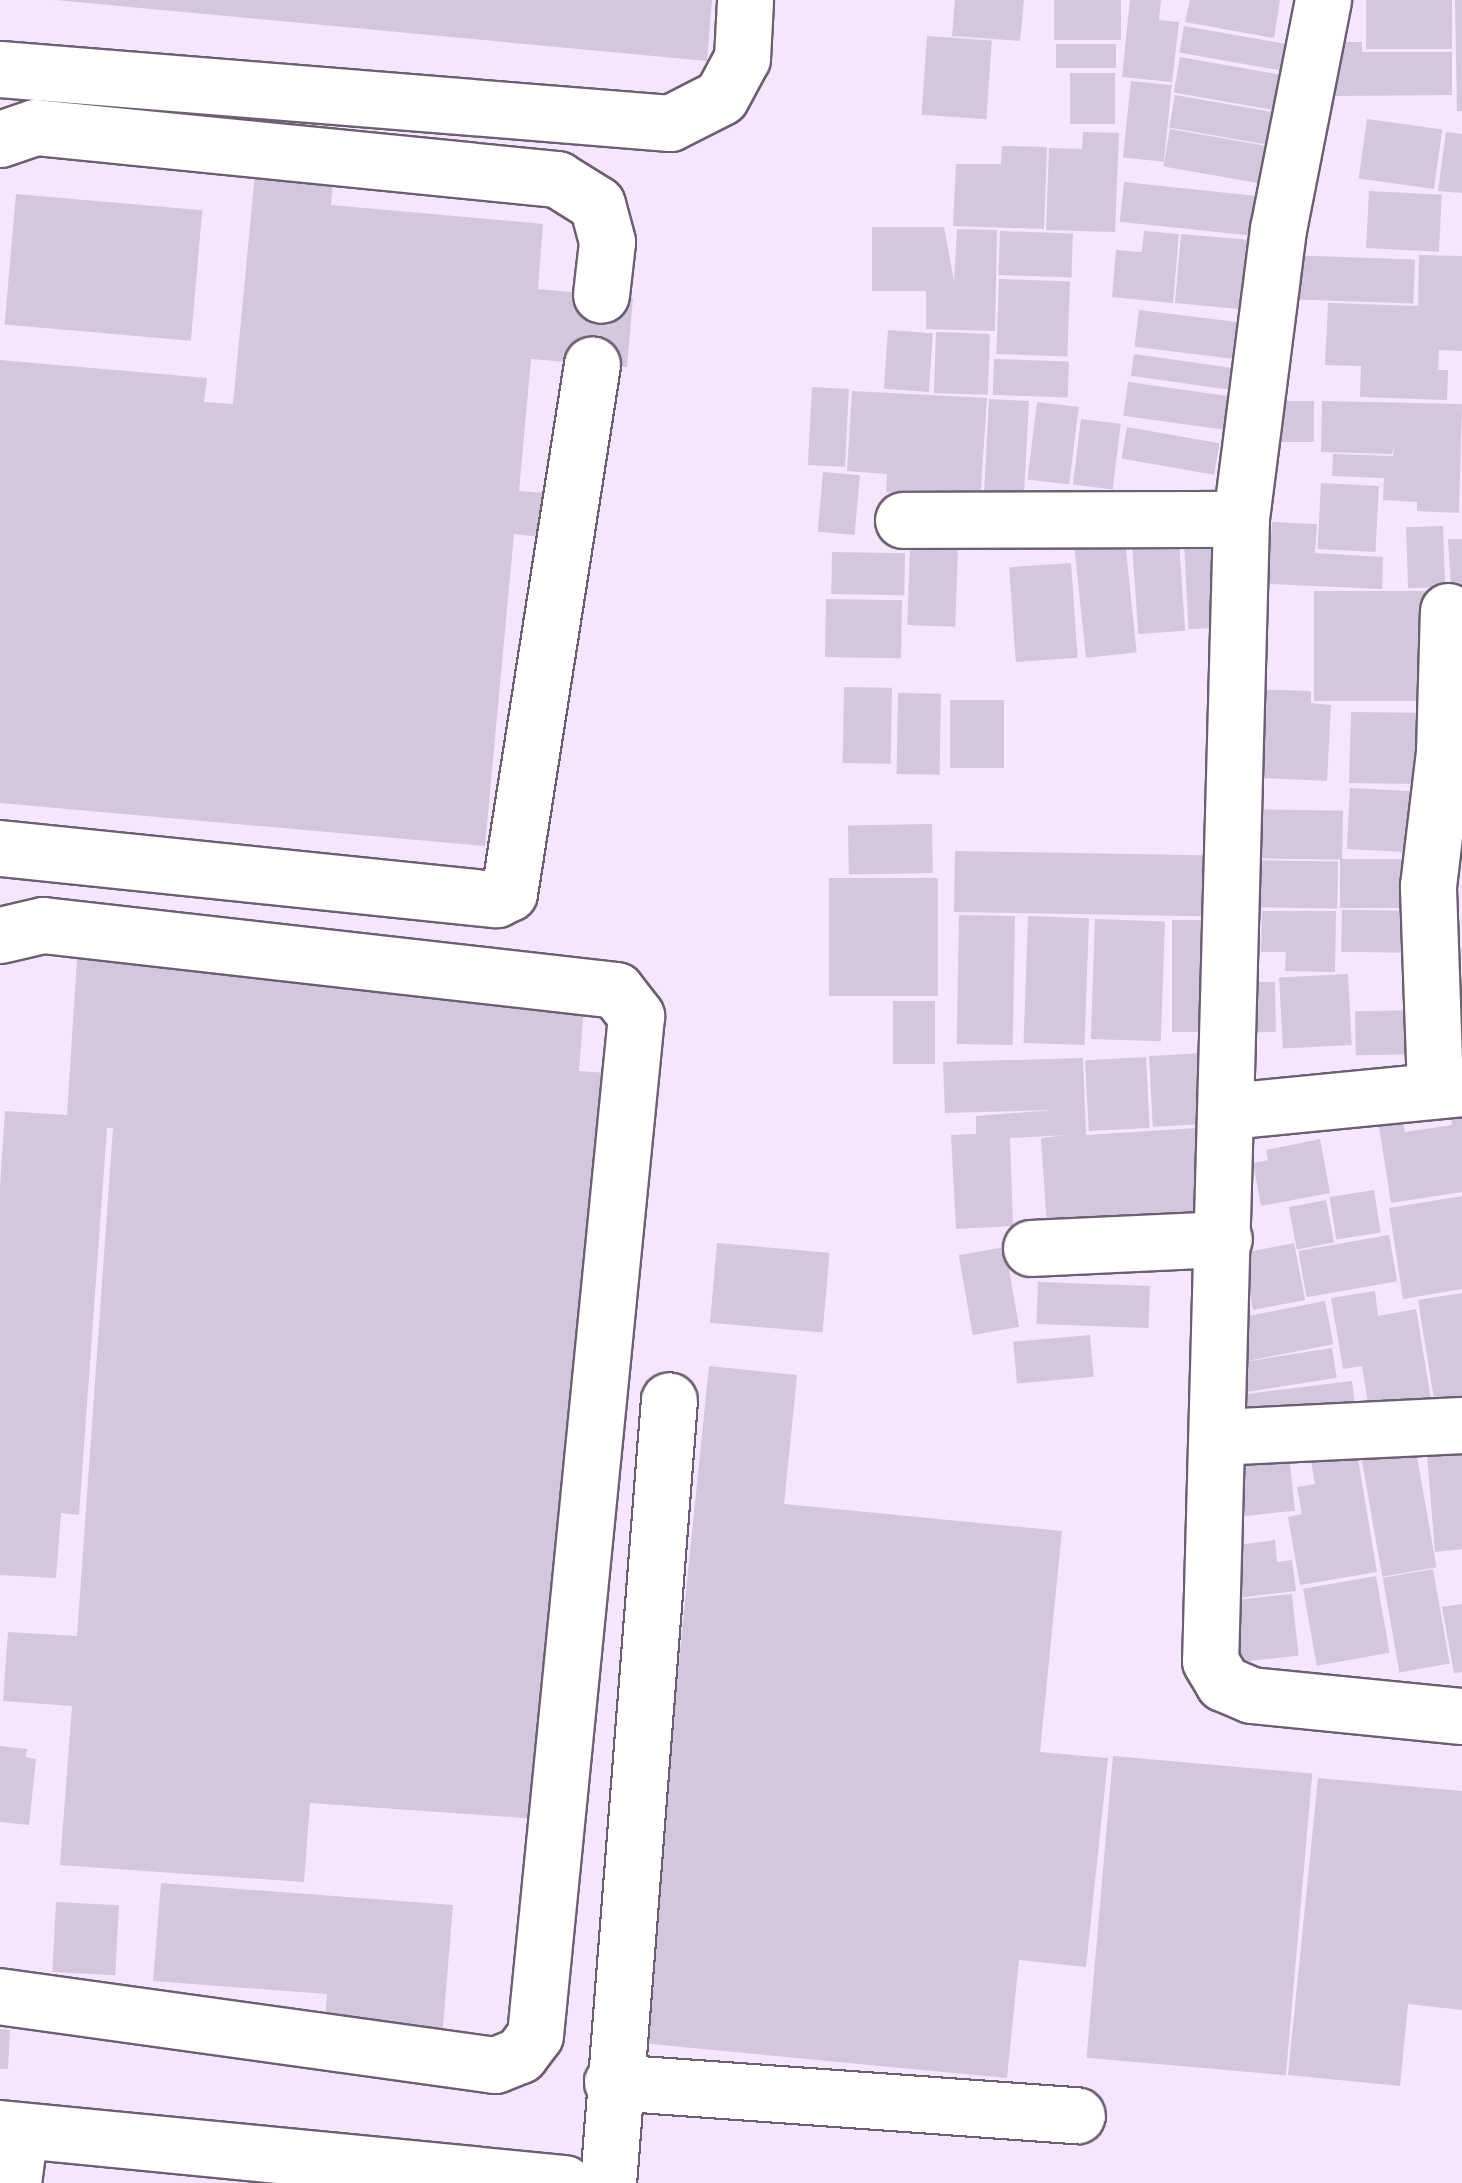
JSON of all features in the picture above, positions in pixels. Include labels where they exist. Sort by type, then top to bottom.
[{"type":"street","points":[[0,69],[670,123],[721,96],[742,58],[745,0]]},
{"type":"street","points":[[1323,0],[1278,230],[1241,519],[1228,810],[1229,1111],[1210,1660],[1223,1683],[1251,1695],[1462,1716]]},
{"type":"street","points":[[0,139],[35,128],[556,179],[597,204],[607,242],[602,295]]},
{"type":"street","points":[[0,848],[496,898],[509,893],[592,364]]},
{"type":"street","points":[[903,520],[1241,519]]},
{"type":"street","points":[[1229,1111],[1449,1088],[1428,886],[1444,752],[1448,610]]},
{"type":"street","points":[[0,935],[43,925],[616,990],[636,1016],[535,2035],[520,2055],[495,2065],[0,1996]]},
{"type":"street","points":[[1031,1248],[1224,1240]]},
{"type":"street","points":[[608,2183],[612,2082],[669,1400]]},
{"type":"street","points":[[1217,1438],[1462,1425]]},
{"type":"street","points":[[612,2082],[1077,2115]]},
{"type":"street","points":[[12,2183],[10,2129],[564,2183]]},
{"type":"building","points":[[55,0],[712,0],[707,61]]},
{"type":"building","points":[[955,0],[1024,0],[1020,41],[952,36]]},
{"type":"building","points":[[1054,0],[1121,0],[1121,40],[1054,40]]},
{"type":"building","points":[[1130,0],[1161,0],[1159,20],[1179,22],[1172,82],[1122,77]]},
{"type":"building","points":[[1190,0],[1280,0],[1274,38],[1185,22]]},
{"type":"building","points":[[1366,0],[1452,0],[1452,49],[1366,49]]},
{"type":"building","points":[[1455,0],[1462,0],[1462,111],[1457,111]]},
{"type":"building","points":[[1184,26],[1292,45],[1288,72],[1179,53]]},
{"type":"building","points":[[927,36],[992,41],[986,119],[921,115]]},
{"type":"building","points":[[1331,42],[1362,42],[1362,52],[1452,52],[1452,95],[1331,96]]},
{"type":"building","points":[[1056,44],[1116,44],[1116,68],[1056,68]]},
{"type":"building","points":[[1180,57],[1287,76],[1281,111],[1174,92]]},
{"type":"building","points":[[1070,73],[1115,73],[1115,124],[1070,124]]},
{"type":"building","points":[[1131,81],[1172,85],[1164,162],[1123,158]]},
{"type":"building","points":[[1175,95],[1283,114],[1278,147],[1169,127]]},
{"type":"building","points":[[1367,119],[1442,130],[1434,189],[1359,178]]},
{"type":"building","points":[[1170,129],[1277,148],[1271,185],[1163,166]]},
{"type":"building","points":[[1083,132],[1119,133],[1115,232],[1046,230],[1049,148],[1082,149]]},
{"type":"building","points":[[1446,132],[1462,134],[1462,193],[1438,191]]},
{"type":"building","points":[[1002,146],[1047,147],[1044,229],[953,226],[956,164],[1001,164]]},
{"type":"building","points":[[256,163],[334,170],[331,205],[543,224],[538,289],[633,298],[627,367],[531,359],[519,491],[546,493],[542,537],[514,534],[485,846],[0,803],[0,360],[207,378],[204,402],[233,404]]},
{"type":"building","points":[[1124,182],[1268,197],[1264,237],[1120,222]]},
{"type":"building","points":[[1369,191],[1442,195],[1439,252],[1366,248]]},
{"type":"building","points":[[16,194],[202,210],[191,341],[5,325]]},
{"type":"building","points":[[872,227],[944,227],[954,281],[957,229],[997,230],[995,331],[926,329],[926,291],[872,291]]},
{"type":"building","points":[[1000,231],[1073,234],[1071,278],[998,275]]},
{"type":"building","points":[[1144,231],[1179,234],[1173,303],[1112,297],[1116,250],[1142,252]]},
{"type":"building","points":[[1181,234],[1262,241],[1258,280],[1242,279],[1239,309],[1175,303]]},
{"type":"building","points":[[1285,255],[1415,260],[1413,304],[1283,299]]},
{"type":"building","points":[[1419,255],[1462,256],[1462,351],[1439,350],[1438,370],[1448,370],[1447,400],[1360,397],[1361,366],[1325,365],[1328,303],[1418,306]]},
{"type":"building","points":[[999,279],[1070,281],[1067,356],[996,354]]},
{"type":"building","points":[[1139,310],[1239,322],[1235,359],[1134,347]]},
{"type":"building","points":[[888,330],[933,333],[929,392],[884,389]]},
{"type":"building","points":[[936,332],[990,334],[988,395],[934,393]]},
{"type":"building","points":[[1134,354],[1231,368],[1228,389],[1131,376]]},
{"type":"building","points":[[994,359],[1069,362],[1068,398],[993,395]]},
{"type":"building","points":[[1128,382],[1229,396],[1224,430],[1123,416]]},
{"type":"building","points":[[812,387],[849,389],[845,467],[808,465]]},
{"type":"building","points":[[852,391],[987,398],[980,502],[886,492],[887,474],[847,471]]},
{"type":"building","points":[[989,399],[1029,401],[1024,498],[984,496]]},
{"type":"building","points":[[1271,401],[1314,401],[1314,442],[1271,442]]},
{"type":"building","points":[[1322,401],[1462,404],[1459,513],[1417,511],[1417,502],[1383,500],[1384,478],[1332,476],[1333,454],[1393,456],[1394,447],[1392,454],[1321,452]]},
{"type":"building","points":[[1037,402],[1079,407],[1069,485],[1027,479]]},
{"type":"building","points":[[1081,419],[1121,424],[1113,489],[1073,485]]},
{"type":"building","points":[[1127,427],[1220,443],[1214,475],[1121,459]]},
{"type":"building","points":[[823,472],[860,475],[855,535],[818,532]]},
{"type":"building","points":[[1321,483],[1379,486],[1375,552],[1318,549]]},
{"type":"building","points":[[1272,522],[1317,524],[1315,553],[1383,557],[1382,589],[1268,584]]},
{"type":"building","points":[[1443,526],[1445,587],[1408,588],[1406,527]]},
{"type":"building","points":[[1448,539],[1462,539],[1462,585],[1451,585]]},
{"type":"building","points":[[1125,541],[1137,652],[1086,658],[1074,546]]},
{"type":"building","points":[[1227,541],[1232,627],[1189,629],[1184,543]]},
{"type":"building","points":[[1179,542],[1185,631],[1138,634],[1132,545]]},
{"type":"building","points":[[910,547],[958,549],[955,627],[907,625]]},
{"type":"building","points":[[832,552],[905,553],[904,595],[831,594]]},
{"type":"building","points":[[1071,563],[1078,658],[1016,662],[1009,567]]},
{"type":"building","points":[[1314,591],[1443,591],[1443,701],[1314,701]]},
{"type":"building","points":[[826,599],[902,600],[901,658],[825,657]]},
{"type":"building","points":[[844,687],[892,688],[891,764],[843,763]]},
{"type":"building","points":[[1246,689],[1311,691],[1311,703],[1331,705],[1327,781],[1242,777]]},
{"type":"building","points":[[898,693],[941,694],[940,775],[897,774]]},
{"type":"building","points":[[950,700],[1004,700],[1004,768],[950,768]]},
{"type":"building","points":[[1351,712],[1440,713],[1418,784],[1349,783]]},
{"type":"building","points":[[1350,788],[1427,792],[1424,853],[1347,849]]},
{"type":"building","points":[[1247,809],[1343,811],[1342,860],[1246,858]]},
{"type":"building","points":[[932,824],[933,873],[849,874],[848,825]]},
{"type":"building","points":[[955,851],[1216,856],[1215,917],[954,912]]},
{"type":"building","points":[[1340,859],[1422,859],[1422,908],[1340,908]]},
{"type":"building","points":[[1247,860],[1338,862],[1337,909],[1246,907]]},
{"type":"building","points":[[829,878],[938,878],[938,996],[829,996]]},
{"type":"building","points":[[1342,910],[1418,911],[1417,953],[1341,952]]},
{"type":"building","points":[[1262,911],[1336,911],[1335,972],[1285,971],[1286,952],[1261,952]]},
{"type":"building","points":[[959,915],[1015,916],[1013,1045],[957,1044]]},
{"type":"building","points":[[1028,916],[1089,918],[1085,1045],[1024,1043]]},
{"type":"building","points":[[1095,919],[1165,921],[1161,1041],[1091,1039]]},
{"type":"building","points":[[1172,920],[1213,920],[1213,1032],[1172,1032]]},
{"type":"building","points":[[77,959],[585,994],[579,1071],[608,1073],[554,1820],[310,1803],[304,1882],[60,1865],[72,1706],[3,1701],[8,1632],[77,1636],[113,1128],[107,1128],[79,1515],[61,1513],[56,1578],[0,1575],[0,1186],[5,1111],[67,1115]]},
{"type":"building","points":[[1348,974],[1352,1045],[1283,1049],[1279,978]]},
{"type":"building","points":[[1275,982],[1276,1032],[1234,1033],[1233,983]]},
{"type":"building","points":[[893,1001],[935,1001],[935,1064],[893,1064]]},
{"type":"building","points":[[1430,1010],[1431,1054],[1356,1055],[1355,1011]]},
{"type":"building","points":[[1204,1053],[1208,1124],[1153,1127],[1149,1056]]},
{"type":"building","points":[[1146,1057],[1150,1128],[1089,1131],[1085,1060]]},
{"type":"building","points":[[1083,1058],[1086,1135],[1212,1127],[1208,1232],[1048,1242],[1041,1138],[1067,1135],[1010,1138],[1013,1226],[956,1229],[951,1135],[976,1134],[976,1116],[1054,1110],[945,1113],[943,1062]]},
{"type":"building","points":[[1462,1114],[1462,1192],[1391,1203],[1378,1120],[1402,1116],[1405,1132],[1452,1125],[1451,1115]]},
{"type":"building","points":[[1320,1139],[1330,1193],[1261,1206],[1253,1163],[1268,1160],[1266,1150]]},
{"type":"building","points":[[1374,1190],[1381,1232],[1336,1240],[1330,1197]]},
{"type":"building","points":[[1462,1196],[1462,1289],[1403,1299],[1389,1208]]},
{"type":"building","points":[[1326,1200],[1334,1242],[1297,1249],[1289,1207]]},
{"type":"building","points":[[1389,1235],[1397,1281],[1307,1297],[1298,1251]]},
{"type":"building","points":[[717,1243],[830,1253],[823,1333],[710,1323]]},
{"type":"building","points":[[1294,1243],[1305,1300],[1253,1310],[1242,1253]]},
{"type":"building","points":[[1005,1247],[1019,1327],[973,1335],[959,1255]]},
{"type":"building","points":[[1038,1282],[1150,1286],[1148,1328],[1037,1324]]},
{"type":"building","points":[[1375,1291],[1378,1316],[1416,1309],[1433,1412],[1371,1422],[1362,1366],[1343,1369],[1331,1298]]},
{"type":"building","points":[[1462,1293],[1462,1407],[1436,1411],[1418,1300]]},
{"type":"building","points":[[1325,1301],[1333,1344],[1243,1362],[1235,1319]]},
{"type":"building","points":[[1090,1335],[1094,1377],[1017,1384],[1013,1342]]},
{"type":"building","points":[[1332,1348],[1337,1378],[1245,1392],[1240,1363]]},
{"type":"building","points":[[709,1366],[797,1375],[784,1504],[1062,1531],[1040,1752],[1108,1758],[1086,1967],[1019,1960],[1007,2078],[640,2043]]},
{"type":"building","points":[[1352,1381],[1357,1420],[1246,1433],[1241,1395]]},
{"type":"building","points":[[1462,1440],[1462,1549],[1435,1552],[1426,1443]]},
{"type":"building","points":[[1416,1451],[1436,1567],[1382,1577],[1362,1461]]},
{"type":"building","points":[[1357,1453],[1377,1572],[1300,1585],[1288,1517],[1302,1514],[1297,1487],[1315,1484],[1311,1461]]},
{"type":"building","points":[[1289,1454],[1295,1511],[1245,1516],[1239,1459]]},
{"type":"building","points":[[1275,1540],[1277,1562],[1292,1560],[1296,1591],[1229,1599],[1222,1547]]},
{"type":"building","points":[[1433,1569],[1450,1664],[1399,1672],[1383,1578]]},
{"type":"building","points":[[1376,1576],[1390,1653],[1317,1666],[1303,1589]]},
{"type":"building","points":[[1292,1594],[1298,1656],[1233,1663],[1226,1601]]},
{"type":"building","points":[[1462,1604],[1462,1672],[1454,1673],[1442,1607]]},
{"type":"building","points":[[0,1746],[27,1749],[26,1757],[36,1759],[29,1825],[0,1822]]},
{"type":"building","points":[[1113,1756],[1312,1773],[1286,2075],[1087,2058]]},
{"type":"building","points":[[1318,1778],[1462,1791],[1462,2010],[1408,2004],[1400,2086],[1288,2075]]},
{"type":"building","points":[[161,1883],[453,1905],[442,2039],[324,2030],[327,1994],[153,1981]]},
{"type":"building","points":[[56,1902],[119,1905],[115,1975],[52,1972]]},
{"type":"building","points":[[0,2029],[10,2030],[8,2069],[0,2069]]},
{"type":"tunnel","points":[[592,364],[601,295]]}]
